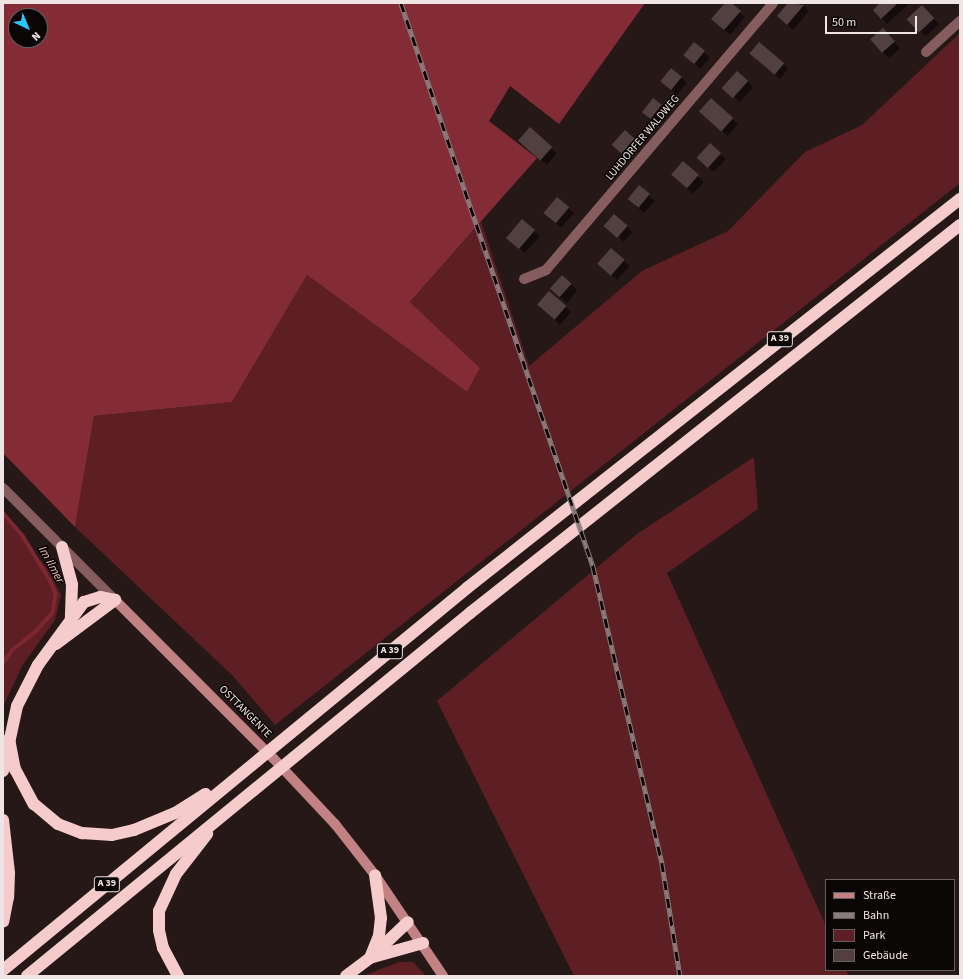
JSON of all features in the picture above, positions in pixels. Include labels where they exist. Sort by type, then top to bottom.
[{"type":"highway","name":"A 39","points":[[3,970],[209,796],[601,481],[960,199]]},
{"type":"highway","name":"A 39","points":[[27,976],[327,728],[544,553],[960,225]]},
{"type":"highway","points":[[62,547],[72,585],[70,618]]},
{"type":"highway","points":[[3,771],[17,706],[25,687],[70,618],[89,599],[100,597],[115,600]]},
{"type":"highway","points":[[53,646],[100,614],[115,600]]},
{"type":"highway","points":[[9,738],[15,769],[34,804],[58,824],[82,833],[112,835],[140,829],[209,796]]},
{"type":"highway","points":[[178,976],[163,948],[159,930],[160,911],[176,874],[224,813]]},
{"type":"highway","points":[[3,820],[9,873],[8,898],[3,922]]},
{"type":"highway","points":[[370,958],[379,936],[381,918],[375,875]]},
{"type":"highway","points":[[346,976],[370,958],[408,922]]},
{"type":"highway","points":[[370,958],[423,943]]},
{"type":"main road","name":"OSTTANGENTE","points":[[115,600],[315,802],[375,875],[423,943],[444,976]]},
{"type":"street","name":"LUHDORFER WALDWEG","points":[[524,279],[546,270],[773,3]]},
{"type":"street","points":[[926,52],[960,21]]},
{"type":"street","name":"OSTTANGENTE","points":[[3,488],[115,600]]},
{"type":"green space","points":[[960,33],[960,183],[275,725],[233,676],[75,527],[94,416],[232,402],[307,275],[467,392],[480,368],[410,302],[481,222],[529,366],[642,271],[728,231],[805,152],[862,125]]},
{"type":"green space","points":[[754,457],[758,509],[667,573],[825,924],[825,971],[846,971],[849,976],[574,976],[437,701],[637,534]]},
{"type":"green space","points":[[3,516],[47,568],[61,595],[55,620],[22,666],[3,707]]},
{"type":"green space","points":[[399,962],[413,962],[426,976],[363,976]]},
{"type":"shaded area","points":[[3,3],[645,3],[559,124],[510,86],[489,121],[537,158],[410,302],[480,368],[467,392],[307,275],[232,402],[94,416],[75,527],[3,453]]},
{"type":"building","points":[[725,3],[732,3],[741,11],[724,30],[711,19]]},
{"type":"building","points":[[788,3],[804,5],[787,25],[777,16]]},
{"type":"building","points":[[880,3],[898,3],[881,19],[873,10]]},
{"type":"building","points":[[922,5],[934,18],[919,32],[907,19]]},
{"type":"building","points":[[883,28],[895,42],[882,53],[870,39]]},
{"type":"building","points":[[694,42],[705,51],[694,64],[683,55]]},
{"type":"building","points":[[759,42],[784,63],[775,75],[749,53]]},
{"type":"building","points":[[671,68],[682,77],[671,90],[660,81]]},
{"type":"building","points":[[737,71],[748,81],[733,98],[722,88]]},
{"type":"building","points":[[653,98],[662,105],[651,119],[642,112]]},
{"type":"building","points":[[711,98],[733,118],[721,131],[699,111]]},
{"type":"building","points":[[530,127],[552,147],[540,160],[518,140]]},
{"type":"building","points":[[625,130],[635,139],[621,154],[612,145]]},
{"type":"building","points":[[710,143],[721,153],[708,168],[697,158]]},
{"type":"building","points":[[683,161],[699,175],[687,188],[671,175]]},
{"type":"building","points":[[639,185],[650,194],[639,208],[628,199]]},
{"type":"building","points":[[557,197],[569,207],[556,223],[544,213]]},
{"type":"building","points":[[614,214],[628,226],[617,238],[604,226]]},
{"type":"building","points":[[522,219],[535,230],[519,249],[506,238]]},
{"type":"building","points":[[611,248],[625,260],[611,276],[597,264]]},
{"type":"building","points":[[562,275],[572,284],[560,297],[550,288]]},
{"type":"building","points":[[549,291],[566,306],[555,320],[537,305]]},
{"type":"waterway","name":"Im Ilmer","points":[[3,513],[23,536],[51,582],[56,594],[53,613],[36,632],[13,650],[3,664]]},
{"type":"railway","points":[[401,3],[593,566],[662,863],[680,976]]}]
